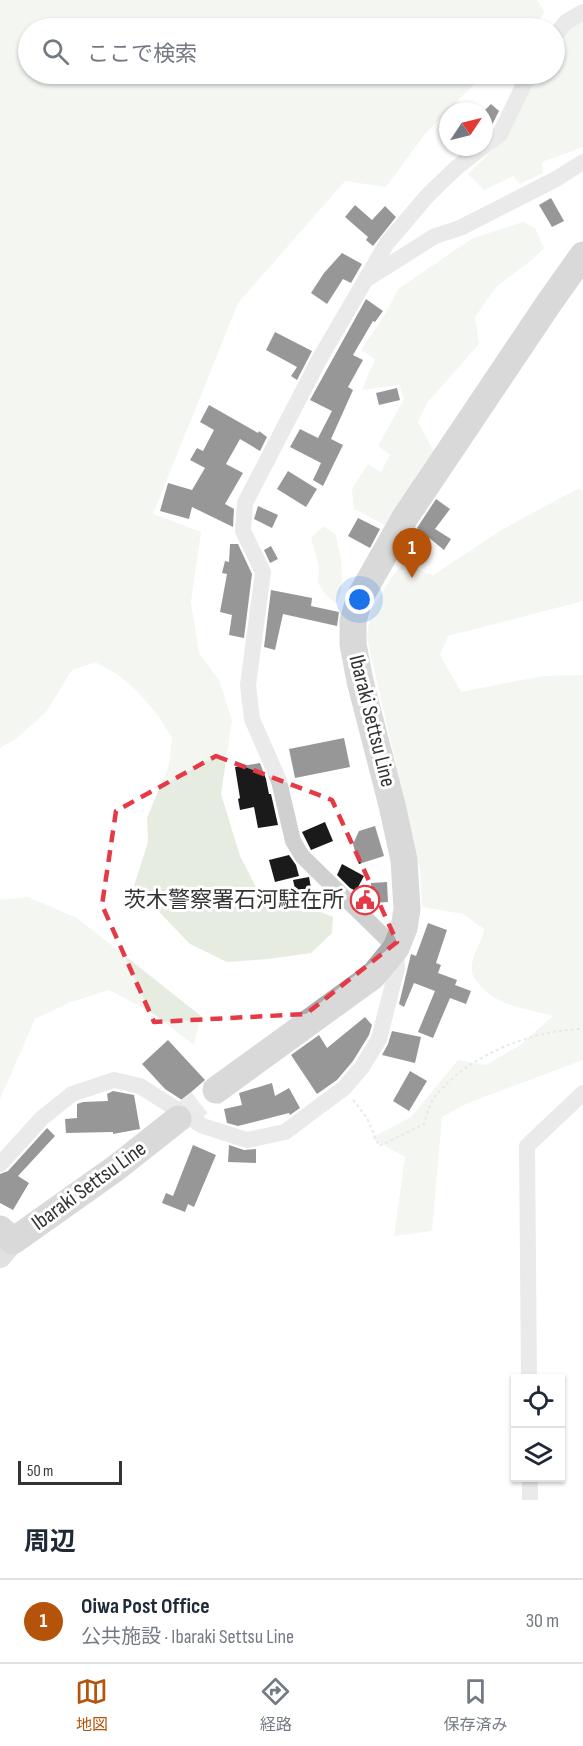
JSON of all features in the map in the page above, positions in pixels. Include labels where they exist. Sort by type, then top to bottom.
[{"type":"main road","name":"Ibaraki Settsu Line","points":[[216,1090],[373,976],[396,948],[405,928],[407,909],[404,860],[360,681],[353,644],[353,621],[360,597],[406,516],[583,256]]},
{"type":"main road","name":"Ibaraki Settsu Line","points":[[4,1242],[116,1168],[178,1119]]},
{"type":"street","points":[[565,23],[583,12]]},
{"type":"street","points":[[493,140],[500,134],[524,84]]},
{"type":"street","points":[[0,1164],[42,1118],[72,1094],[114,1080],[140,1086],[203,1126],[247,1140],[285,1132],[344,1088],[362,1067],[379,1040],[397,968],[396,948],[302,856],[293,841],[279,781],[252,719],[248,685],[263,572],[243,531],[245,503],[320,358],[387,243],[428,195],[472,156]]},
{"type":"street","points":[[366,279],[435,236],[460,228],[556,179],[583,162]]},
{"type":"street","points":[[529,1374],[527,1146],[583,1093]]},
{"type":"street","points":[[530,1482],[530,1500]]},
{"type":"path","points":[[344,1088],[367,1118],[379,1146],[424,1124],[432,1100],[449,1081],[492,1051],[561,1030],[583,1029]]},
{"type":"highlighted area","points":[[216,756],[332,800],[397,942],[306,1014],[154,1022],[102,905],[116,811]]},
{"type":"shaded area","points":[[0,0],[537,0],[545,13],[540,18],[18,18],[18,84],[474,84],[456,102],[439,102],[439,120],[425,134],[386,187],[345,181],[238,303],[153,514],[201,532],[191,602],[199,653],[219,680],[232,720],[221,794],[240,856],[258,891],[281,907],[316,910],[333,917],[332,933],[311,953],[227,962],[190,944],[134,886],[148,842],[147,818],[169,765],[172,738],[159,717],[140,694],[120,676],[95,662],[72,670],[46,712],[17,738],[0,748]]},
{"type":"shaded area","points":[[583,19],[583,147],[542,162],[543,173],[520,184],[513,176],[484,190],[468,174],[487,156],[493,156],[493,150],[502,141],[529,84],[565,84],[565,34]]},
{"type":"shaded area","points":[[523,222],[535,228],[544,248],[499,285],[490,296],[475,317],[479,344],[427,403],[418,422],[434,451],[385,525],[354,509],[352,489],[368,464],[381,472],[390,455],[378,446],[404,399],[399,385],[362,390],[375,359],[361,350],[386,313],[398,289],[473,238]]},
{"type":"shaded area","points":[[579,488],[583,491],[583,601],[448,636],[440,655],[461,692],[542,676],[583,675],[583,1060],[468,1103],[442,1117],[432,1231],[394,1236],[405,1157],[371,1138],[411,1117],[458,1060],[486,1065],[519,1046],[553,1016],[502,1002],[493,997],[474,978],[472,972],[474,956],[484,929],[463,914],[422,907],[420,870],[367,638],[370,612],[393,575],[405,562],[432,576],[503,529]]},
{"type":"shaded area","points":[[323,526],[336,535],[341,560],[341,592],[336,604],[325,594],[318,583],[319,567],[311,538]]},
{"type":"shaded area","points":[[28,897],[77,918],[201,1016],[194,1045],[151,1012],[109,990],[71,1002],[35,1019],[0,1099],[0,900]]},
{"type":"building","points":[[493,106],[499,111],[493,123]]},
{"type":"building","points":[[551,198],[564,221],[552,227],[539,205]]},
{"type":"building","points":[[355,205],[372,220],[385,206],[396,217],[373,246],[366,240],[368,237],[345,217]]},
{"type":"building","points":[[342,253],[362,264],[351,283],[343,279],[327,304],[311,293],[324,273]]},
{"type":"building","points":[[366,299],[383,311],[375,322],[373,321],[353,355],[363,360],[348,387],[353,390],[331,439],[343,445],[323,486],[313,480],[321,463],[290,447],[300,429],[318,438],[332,411],[310,400]]},
{"type":"building","points":[[275,332],[312,351],[297,380],[291,376],[297,367],[266,350]]},
{"type":"building","points":[[397,388],[400,400],[379,405],[376,393]]},
{"type":"building","points":[[209,405],[267,437],[260,451],[240,439],[226,464],[243,473],[225,504],[234,509],[233,527],[192,507],[189,519],[160,511],[168,483],[192,490],[205,468],[190,460],[197,448],[203,451],[214,430],[200,422]]},
{"type":"building","points":[[288,471],[317,489],[306,507],[277,489]]},
{"type":"building","points":[[436,499],[450,509],[435,529],[451,539],[444,550],[417,528]]},
{"type":"building","points":[[258,506],[278,515],[272,528],[254,519]]},
{"type":"building","points":[[358,518],[380,529],[370,548],[348,536]]},
{"type":"building","points":[[230,544],[238,544],[252,574],[244,638],[229,635],[232,615],[220,612],[227,574],[222,573],[225,561],[229,562]]},
{"type":"building","points":[[271,546],[278,559],[270,563],[264,550]]},
{"type":"building","points":[[271,590],[312,598],[311,606],[339,612],[337,626],[283,614],[275,650],[264,647]]},
{"type":"building","points":[[344,738],[350,767],[295,778],[289,749]]},
{"type":"building","points":[[260,763],[269,794],[271,794],[278,825],[258,828],[254,807],[240,810],[235,767]]},
{"type":"building","points":[[325,822],[333,841],[311,850],[302,832]]},
{"type":"building","points":[[375,826],[384,856],[359,864],[353,844],[359,831]]},
{"type":"building","points":[[289,855],[296,865],[299,876],[275,882],[269,860]]},
{"type":"building","points":[[342,864],[364,876],[356,891],[337,875]]},
{"type":"building","points":[[309,877],[313,899],[298,902],[293,880]]},
{"type":"building","points":[[387,882],[388,902],[372,903],[371,883]]},
{"type":"building","points":[[428,923],[447,930],[436,963],[441,965],[438,973],[457,980],[455,985],[471,991],[466,1004],[450,998],[433,1038],[418,1032],[435,991],[414,983],[404,1007],[399,1004],[411,954],[416,956]]},
{"type":"building","points":[[365,1017],[372,1025],[369,1035],[353,1061],[337,1080],[317,1094],[291,1055],[319,1035],[327,1048]]},
{"type":"building","points":[[392,1031],[421,1037],[415,1063],[382,1055]]},
{"type":"building","points":[[168,1040],[205,1080],[182,1100],[165,1089],[142,1064]]},
{"type":"building","points":[[410,1071],[427,1081],[409,1111],[393,1101]]},
{"type":"building","points":[[272,1083],[275,1096],[289,1088],[300,1108],[290,1115],[289,1113],[238,1126],[227,1123],[224,1109],[242,1105],[239,1093]]},
{"type":"building","points":[[113,1091],[134,1095],[140,1129],[113,1134],[113,1132],[66,1133],[65,1119],[77,1118],[77,1104],[108,1101],[107,1094]]},
{"type":"building","points":[[47,1128],[55,1136],[18,1176],[29,1183],[13,1210],[0,1203],[0,1174],[8,1171]]},
{"type":"building","points":[[193,1145],[216,1155],[194,1207],[188,1204],[185,1212],[162,1203],[166,1193],[173,1196]]},
{"type":"building","points":[[229,1145],[244,1150],[256,1149],[256,1163],[228,1162]]},
{"type":"tunnel","points":[[178,1119],[216,1090]]},
{"type":"place","name":"Oiwa Post Office","points":[[412,578]]},
{"type":"place","name":"茨木警察署石河駐在所","points":[[365,900]]}]
